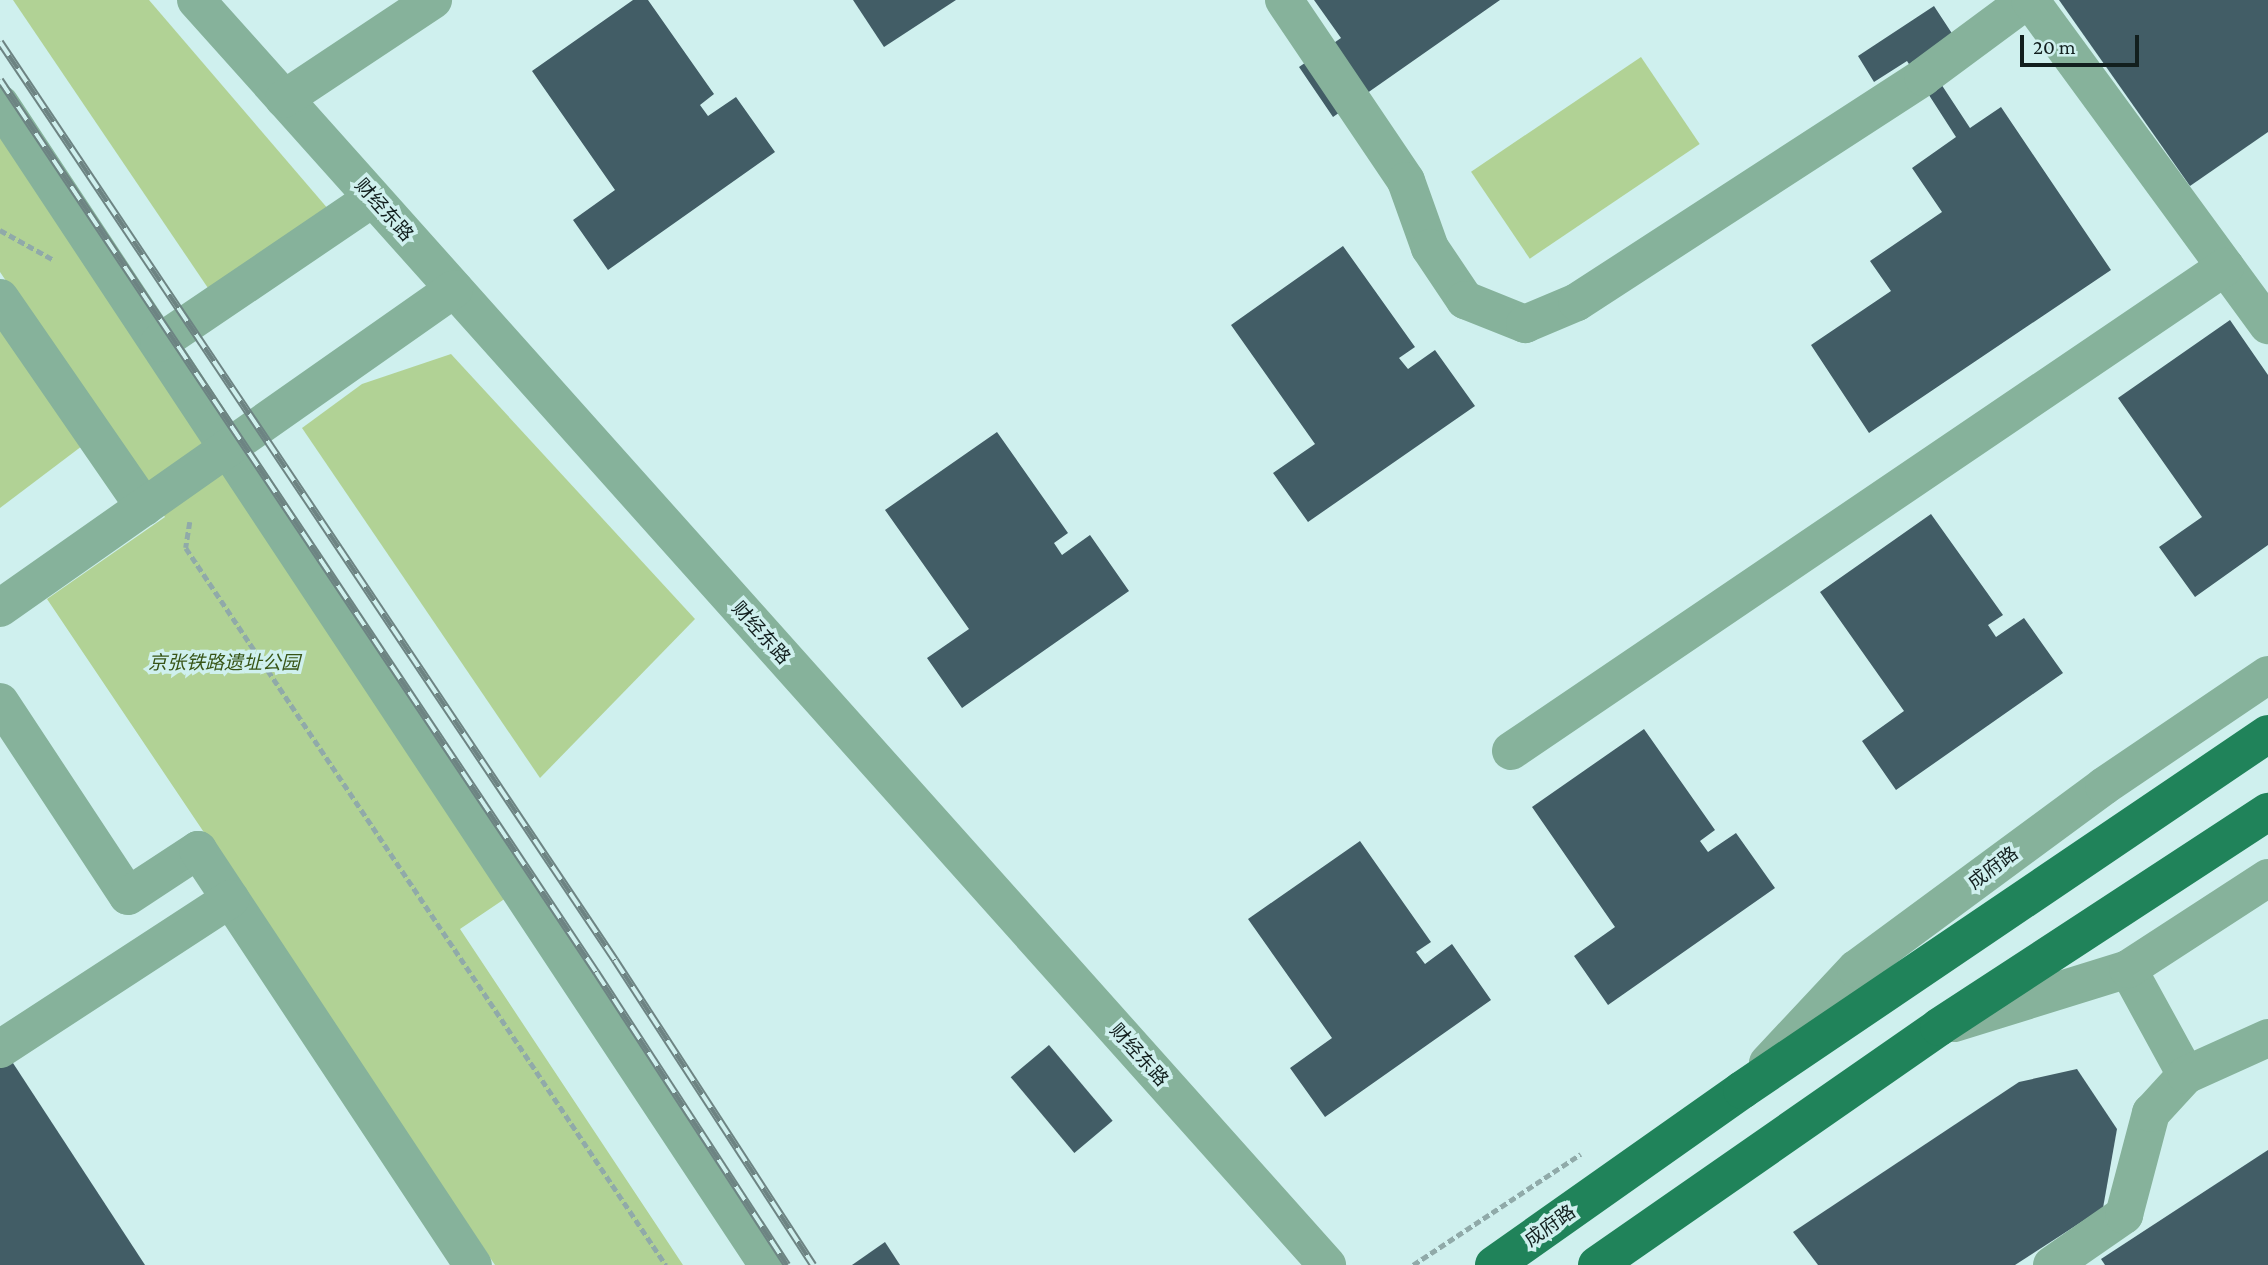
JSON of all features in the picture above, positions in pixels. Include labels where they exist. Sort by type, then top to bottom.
[{"type":"main road","name":"成府路","points":[[1494,1265],[1742,1090],[2268,734]]},
{"type":"main road","points":[[1597,1265],[1938,1027],[2268,812]]},
{"type":"street","name":"财经东路","points":[[196,0],[1327,1265]]},
{"type":"street","points":[[284,99],[433,0]]},
{"type":"street","points":[[1284,0],[1406,181],[1430,248],[1465,300],[1525,324],[1577,302],[1923,77],[2029,0],[2268,325]]},
{"type":"street","points":[[0,104],[159,343],[213,457],[768,1265]]},
{"type":"street","points":[[159,343],[373,198]]},
{"type":"street","points":[[1511,751],[2225,267]]},
{"type":"street","points":[[0,608],[454,289]]},
{"type":"street","points":[[0,298],[144,507]]},
{"type":"street","name":"成府路","points":[[1742,1090],[1856,970],[2104,786],[2268,675]]},
{"type":"street","points":[[0,702],[128,896],[198,850],[473,1265]]},
{"type":"street","points":[[1938,1027],[2128,969],[2268,878]]},
{"type":"street","points":[[0,1049],[230,899]]},
{"type":"street","points":[[2128,969],[2186,1075]]},
{"type":"street","points":[[2054,1265],[2124,1215],[2151,1113],[2186,1075],[2268,1038]]},
{"type":"path","points":[[0,230],[63,265]]},
{"type":"path","points":[[213,457],[186,548],[666,1265]]},
{"type":"green space","points":[[13,0],[149,0],[329,210],[210,291]]},
{"type":"green space","points":[[1641,57],[1700,144],[1530,259],[1471,172]]},
{"type":"green space","name":"京张铁路遗址公园","points":[[0,128],[512,894],[460,929],[683,1265],[495,1265],[47,599],[165,517],[0,272]]},
{"type":"green space","points":[[0,330],[82,446],[0,508]]},
{"type":"green space","points":[[451,354],[695,619],[540,778],[302,428],[362,384]]},
{"type":"building","points":[[633,0],[648,0],[714,94],[700,105],[708,116],[736,97],[775,152],[608,270],[573,220],[615,190],[532,71]]},
{"type":"building","points":[[853,0],[956,0],[884,47]]},
{"type":"building","points":[[1314,0],[1500,0],[1333,117],[1299,67],[1341,38]]},
{"type":"building","points":[[2059,0],[2268,0],[2268,132],[2190,186]]},
{"type":"building","points":[[1934,6],[1953,35],[1922,55],[1970,128],[2001,107],[2111,270],[1869,433],[1811,345],[1891,291],[1870,261],[1942,212],[1912,168],[1956,137],[1907,61],[1874,82],[1858,56]]},
{"type":"building","points":[[1343,246],[1415,347],[1399,358],[1408,369],[1435,350],[1475,406],[1308,522],[1273,473],[1315,444],[1231,325]]},
{"type":"building","points":[[2230,320],[2268,375],[2268,545],[2195,597],[2159,547],[2202,517],[2118,398]]},
{"type":"building","points":[[997,432],[1068,533],[1054,543],[1062,555],[1090,535],[1129,591],[962,708],[927,658],[969,629],[885,510]]},
{"type":"building","points":[[1931,514],[2003,615],[1988,625],[1996,637],[2024,618],[2063,673],[1896,790],[1862,741],[1904,711],[1820,592]]},
{"type":"building","points":[[1644,729],[1715,830],[1700,841],[1708,852],[1736,833],[1775,888],[1608,1005],[1574,956],[1615,927],[1532,807]]},
{"type":"building","points":[[1360,841],[1431,942],[1416,952],[1425,964],[1452,944],[1491,1000],[1325,1117],[1290,1068],[1332,1038],[1248,919]]},
{"type":"building","points":[[1049,1045],[1113,1121],[1074,1153],[1011,1077]]},
{"type":"building","points":[[11,1060],[145,1265],[0,1265],[0,1067]]},
{"type":"building","points":[[2077,1069],[2117,1129],[2103,1208],[2015,1265],[1818,1265],[1793,1232],[2019,1082]]},
{"type":"building","points":[[2268,1150],[2268,1265],[2105,1265],[2101,1259]]},
{"type":"building","points":[[885,1242],[900,1265],[852,1265]]},
{"type":"railway","points":[[0,42],[615,960],[813,1265]]},
{"type":"railway","points":[[0,80],[596,972],[787,1265]]}]
